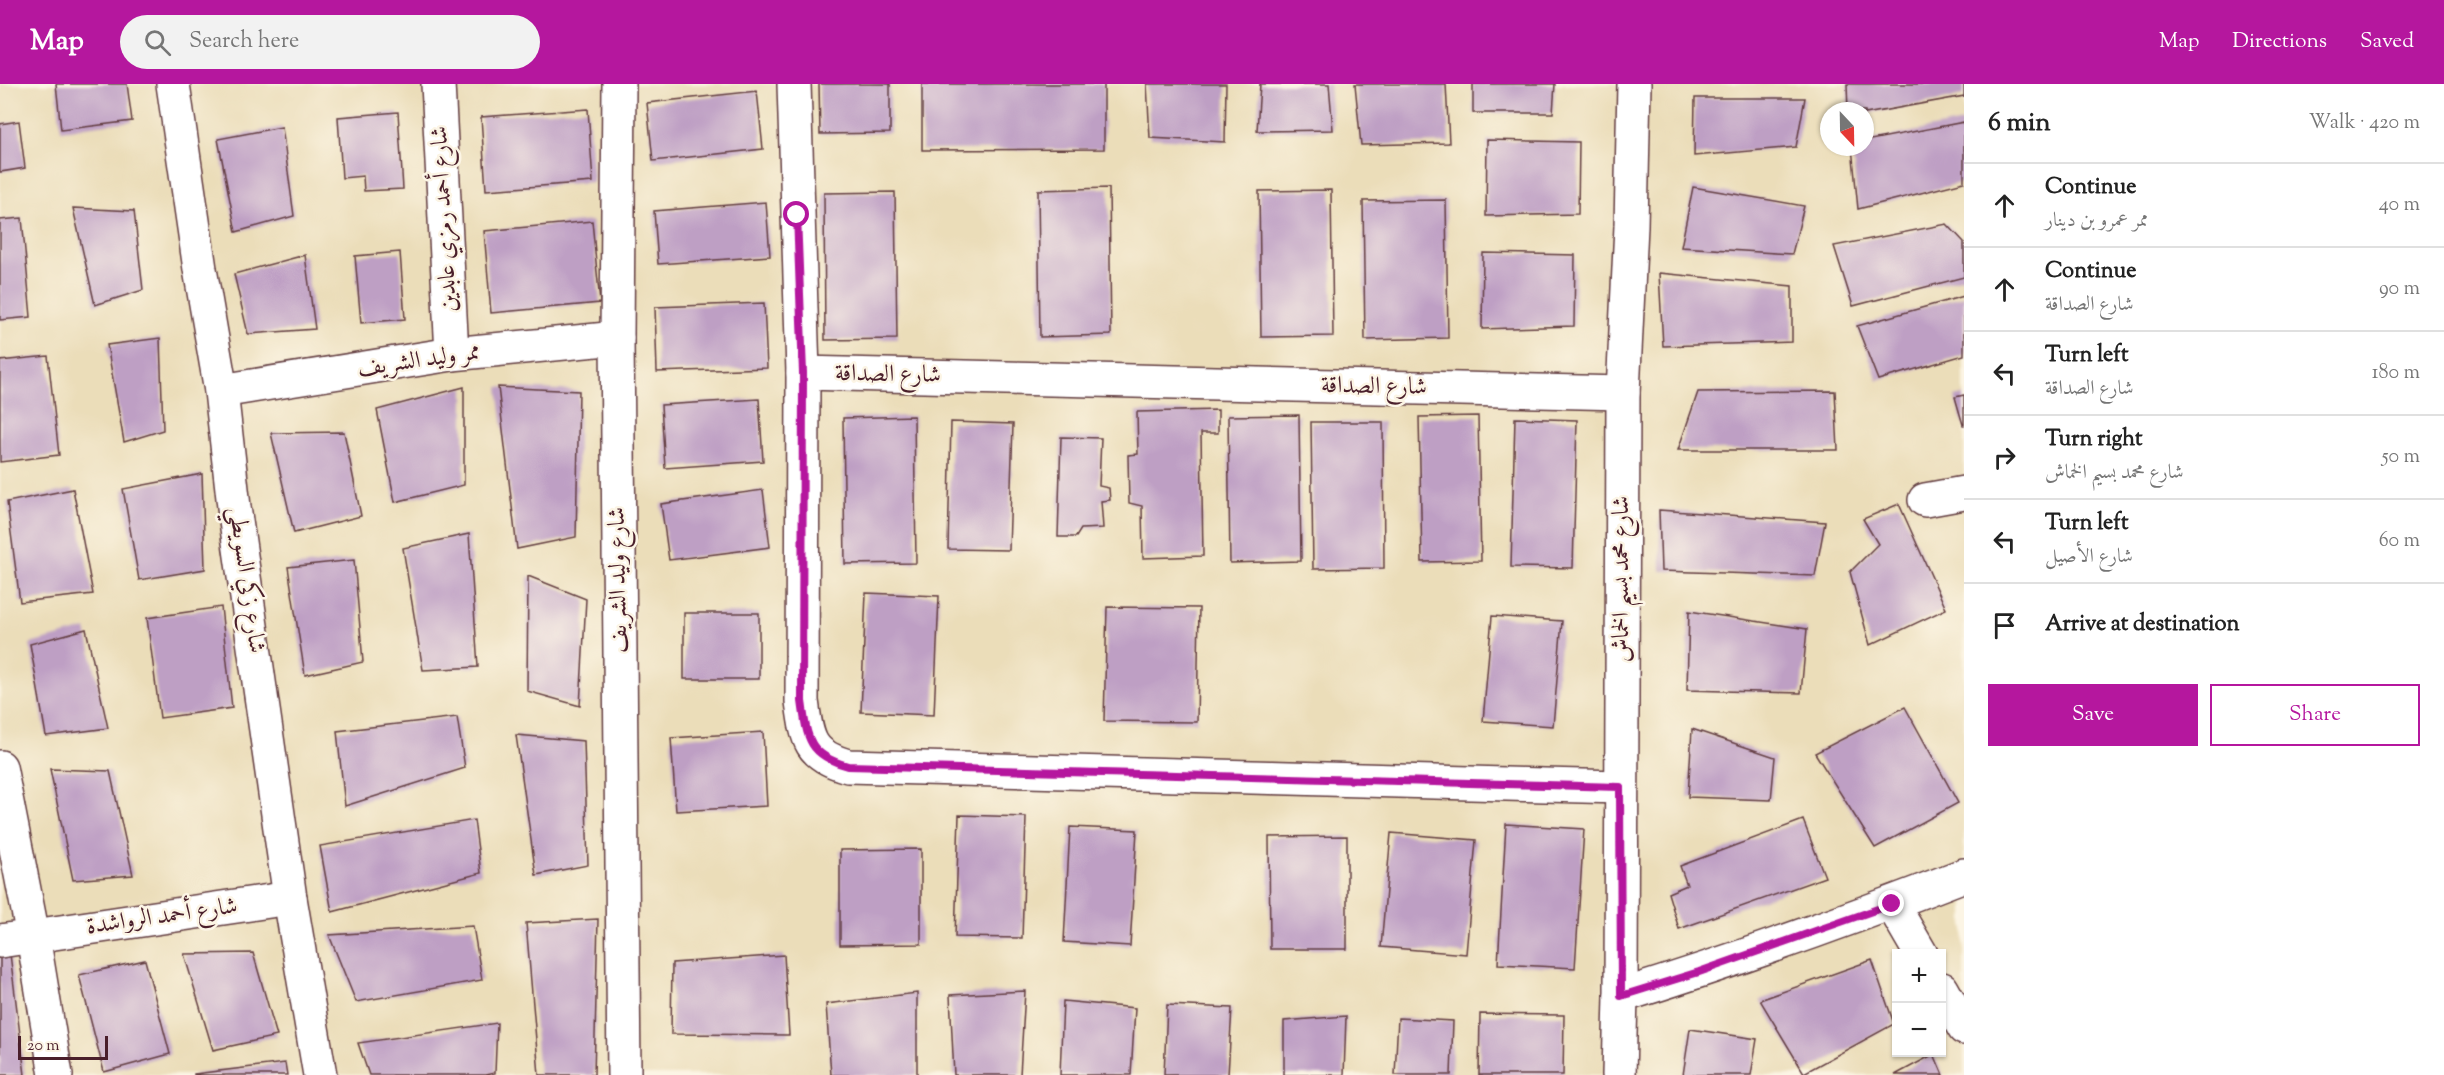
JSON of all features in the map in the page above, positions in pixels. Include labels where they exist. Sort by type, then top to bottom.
[{"type":"street","name":"شارع زكي السويطي","points":[[173,84],[221,391],[234,507],[290,898],[320,1075]]},
{"type":"street","name":"شارع أحمد رمزي عابدين","points":[[438,84],[452,354]]},
{"type":"street","name":"شارع وليد الشريف","points":[[619,84],[617,338],[624,1075]]},
{"type":"street","points":[[794,84],[803,373]]},
{"type":"street","name":"شارع محمد بسيم الخماش","points":[[1619,1075],[1623,393],[1634,84]]},
{"type":"street","name":"ممر وليد الشريف","points":[[221,391],[452,354],[617,338]]},
{"type":"street","name":"شارع الصداقة","points":[[1620,787],[848,766],[835,763],[818,754],[807,735],[802,701],[803,373],[1623,393]]},
{"type":"street","points":[[1925,500],[1964,493]]},
{"type":"street","points":[[0,767],[33,936],[56,1075]]},
{"type":"street","points":[[1621,996],[1699,972],[1892,904],[1964,875]]},
{"type":"street","name":"شارع أحمد الرواشدة","points":[[0,941],[290,898]]},
{"type":"street","points":[[1892,904],[1918,949]]},
{"type":"street","points":[[1946,997],[1964,1028]]},
{"type":"building","points":[[56,84],[127,84],[132,121],[61,130]]},
{"type":"building","points":[[819,84],[890,84],[890,133],[820,134]]},
{"type":"building","points":[[922,84],[1104,84],[1104,149],[922,150]]},
{"type":"building","points":[[1147,84],[1226,84],[1225,142],[1150,138]]},
{"type":"building","points":[[1260,84],[1329,84],[1333,130],[1257,131]]},
{"type":"building","points":[[1355,84],[1446,84],[1449,143],[1361,145]]},
{"type":"building","points":[[1473,84],[1555,84],[1553,113],[1473,113]]},
{"type":"building","points":[[1847,84],[1964,84],[1964,96],[1874,112],[1874,102],[1848,102]]},
{"type":"building","points":[[757,91],[763,149],[653,161],[647,103]]},
{"type":"building","points":[[1695,98],[1805,98],[1796,147],[1694,156]]},
{"type":"building","points":[[588,109],[593,182],[486,190],[481,117]]},
{"type":"building","points":[[398,112],[403,189],[364,191],[363,176],[342,178],[338,117]]},
{"type":"building","points":[[19,121],[25,168],[0,172],[0,124]]},
{"type":"building","points":[[1964,122],[1964,182],[1858,209],[1853,156],[1874,156],[1874,139]]},
{"type":"building","points":[[282,127],[294,216],[236,232],[218,139]]},
{"type":"building","points":[[1487,140],[1579,142],[1578,214],[1486,216]]},
{"type":"building","points":[[1693,187],[1804,206],[1792,254],[1681,247]]},
{"type":"building","points":[[1109,188],[1111,335],[1040,337],[1038,190]]},
{"type":"building","points":[[1331,190],[1333,336],[1261,337],[1259,191]]},
{"type":"building","points":[[895,192],[897,339],[825,340],[824,193]]},
{"type":"building","points":[[1446,200],[1448,338],[1365,340],[1363,201]]},
{"type":"building","points":[[766,202],[770,256],[658,264],[654,211]]},
{"type":"building","points":[[73,208],[134,211],[143,290],[95,305]]},
{"type":"building","points":[[22,218],[31,317],[0,320],[0,220]]},
{"type":"building","points":[[592,221],[600,303],[491,313],[484,231]]},
{"type":"building","points":[[1947,224],[1964,242],[1964,277],[1853,306],[1834,246]]},
{"type":"building","points":[[400,252],[405,319],[361,323],[355,256]]},
{"type":"building","points":[[1483,253],[1575,255],[1574,326],[1482,329]]},
{"type":"building","points":[[305,255],[315,329],[248,334],[234,274]]},
{"type":"building","points":[[1659,273],[1792,286],[1792,342],[1663,346]]},
{"type":"building","points":[[1964,296],[1964,355],[1878,380],[1857,326]]},
{"type":"building","points":[[764,303],[767,368],[657,372],[655,307]]},
{"type":"building","points":[[160,338],[163,430],[124,442],[107,345]]},
{"type":"building","points":[[48,356],[59,455],[0,462],[0,361]]},
{"type":"building","points":[[464,387],[464,485],[395,502],[377,410]]},
{"type":"building","points":[[498,387],[579,391],[576,537],[517,549]]},
{"type":"building","points":[[1835,391],[1838,450],[1678,450],[1698,392]]},
{"type":"building","points":[[1964,395],[1964,425],[1963,425],[1955,397]]},
{"type":"building","points":[[759,399],[763,461],[665,468],[661,405]]},
{"type":"building","points":[[1218,410],[1218,433],[1201,433],[1203,556],[1143,558],[1142,506],[1129,503],[1128,455],[1138,454],[1137,412]]},
{"type":"building","points":[[1299,415],[1301,561],[1230,563],[1228,416]]},
{"type":"building","points":[[914,416],[916,563],[845,564],[843,418]]},
{"type":"building","points":[[1478,416],[1481,561],[1422,562],[1419,417]]},
{"type":"building","points":[[1515,418],[1577,420],[1573,568],[1511,567]]},
{"type":"building","points":[[951,422],[1013,424],[1009,550],[948,549]]},
{"type":"building","points":[[1311,422],[1383,422],[1384,568],[1313,569]]},
{"type":"building","points":[[344,432],[361,516],[294,533],[271,433]]},
{"type":"building","points":[[1061,437],[1101,438],[1099,486],[1109,488],[1110,500],[1101,501],[1103,528],[1081,529],[1076,537],[1058,537]]},
{"type":"building","points":[[202,474],[205,569],[139,580],[123,489]]},
{"type":"building","points":[[73,489],[93,594],[20,602],[7,502]]},
{"type":"building","points":[[763,490],[770,547],[669,560],[661,504]]},
{"type":"building","points":[[1899,504],[1946,609],[1870,645],[1850,572],[1878,544],[1863,519]]},
{"type":"building","points":[[1659,510],[1825,522],[1815,576],[1661,571]]},
{"type":"building","points":[[469,534],[478,667],[423,670],[403,548]]},
{"type":"building","points":[[354,560],[363,662],[305,675],[288,567]]},
{"type":"building","points":[[528,576],[586,599],[580,706],[527,691]]},
{"type":"building","points":[[866,593],[939,596],[934,715],[861,712]]},
{"type":"building","points":[[221,607],[232,708],[160,718],[147,618]]},
{"type":"building","points":[[1107,607],[1199,608],[1197,722],[1104,721]]},
{"type":"building","points":[[1689,611],[1807,629],[1801,693],[1687,690]]},
{"type":"building","points":[[684,613],[759,613],[759,679],[684,679]]},
{"type":"building","points":[[1492,616],[1562,621],[1553,726],[1483,721]]},
{"type":"building","points":[[86,629],[108,728],[46,736],[30,644]]},
{"type":"building","points":[[1905,707],[1958,803],[1875,848],[1815,753]]},
{"type":"building","points":[[457,717],[465,768],[345,806],[337,731]]},
{"type":"building","points":[[1692,729],[1775,757],[1771,800],[1688,797]]},
{"type":"building","points":[[763,732],[767,806],[676,811],[671,738]]},
{"type":"building","points":[[516,735],[584,741],[588,865],[536,875]]},
{"type":"building","points":[[50,769],[110,771],[133,875],[73,880]]},
{"type":"building","points":[[959,815],[1026,817],[1022,938],[955,937]]},
{"type":"building","points":[[474,820],[481,873],[332,912],[320,846]]},
{"type":"building","points":[[1803,820],[1825,877],[1679,929],[1668,893],[1687,885],[1680,866]]},
{"type":"building","points":[[1506,824],[1584,829],[1575,968],[1498,964]]},
{"type":"building","points":[[1070,827],[1137,830],[1130,946],[1064,942]]},
{"type":"building","points":[[1391,833],[1476,840],[1466,954],[1381,947]]},
{"type":"building","points":[[1347,836],[1347,949],[1270,949],[1269,837]]},
{"type":"building","points":[[921,849],[921,944],[840,945],[840,850]]},
{"type":"building","points":[[598,919],[594,1075],[539,1075],[526,923]]},
{"type":"building","points":[[473,926],[482,980],[356,1002],[329,935]]},
{"type":"building","points":[[253,953],[277,1036],[213,1050],[184,954]]},
{"type":"building","points":[[10,954],[25,1075],[0,1075],[0,955]]},
{"type":"building","points":[[784,955],[789,1035],[671,1034],[672,963]]},
{"type":"building","points":[[145,960],[170,1054],[104,1072],[79,975]]},
{"type":"building","points":[[1872,960],[1892,1018],[1892,1025],[1804,1073],[1760,1000]]},
{"type":"building","points":[[1025,991],[1020,1075],[954,1075],[950,995]]},
{"type":"building","points":[[917,993],[917,1075],[831,1075],[826,1004]]},
{"type":"building","points":[[1063,1001],[1135,1008],[1131,1075],[1060,1075]]},
{"type":"building","points":[[1167,1005],[1232,1008],[1228,1075],[1164,1075]]},
{"type":"building","points":[[1480,1014],[1564,1015],[1563,1075],[1479,1075]]},
{"type":"building","points":[[1346,1016],[1344,1075],[1284,1075],[1284,1021]]},
{"type":"building","points":[[1398,1018],[1453,1021],[1451,1075],[1395,1075]]},
{"type":"building","points":[[497,1023],[495,1073],[486,1075],[369,1075],[358,1043]]},
{"type":"building","points":[[1690,1029],[1757,1039],[1751,1075],[1683,1075]]},
{"type":"building","points":[[1928,1057],[1935,1057],[1943,1075],[1895,1075]]},
{"type":"building","points":[[285,1063],[287,1075],[194,1075],[194,1074]]},
{"type":"route","points":[[797,215],[803,373],[802,701],[807,735],[818,754],[835,763],[848,766],[1620,787],[1621,996],[1699,972],[1892,904]]}]
